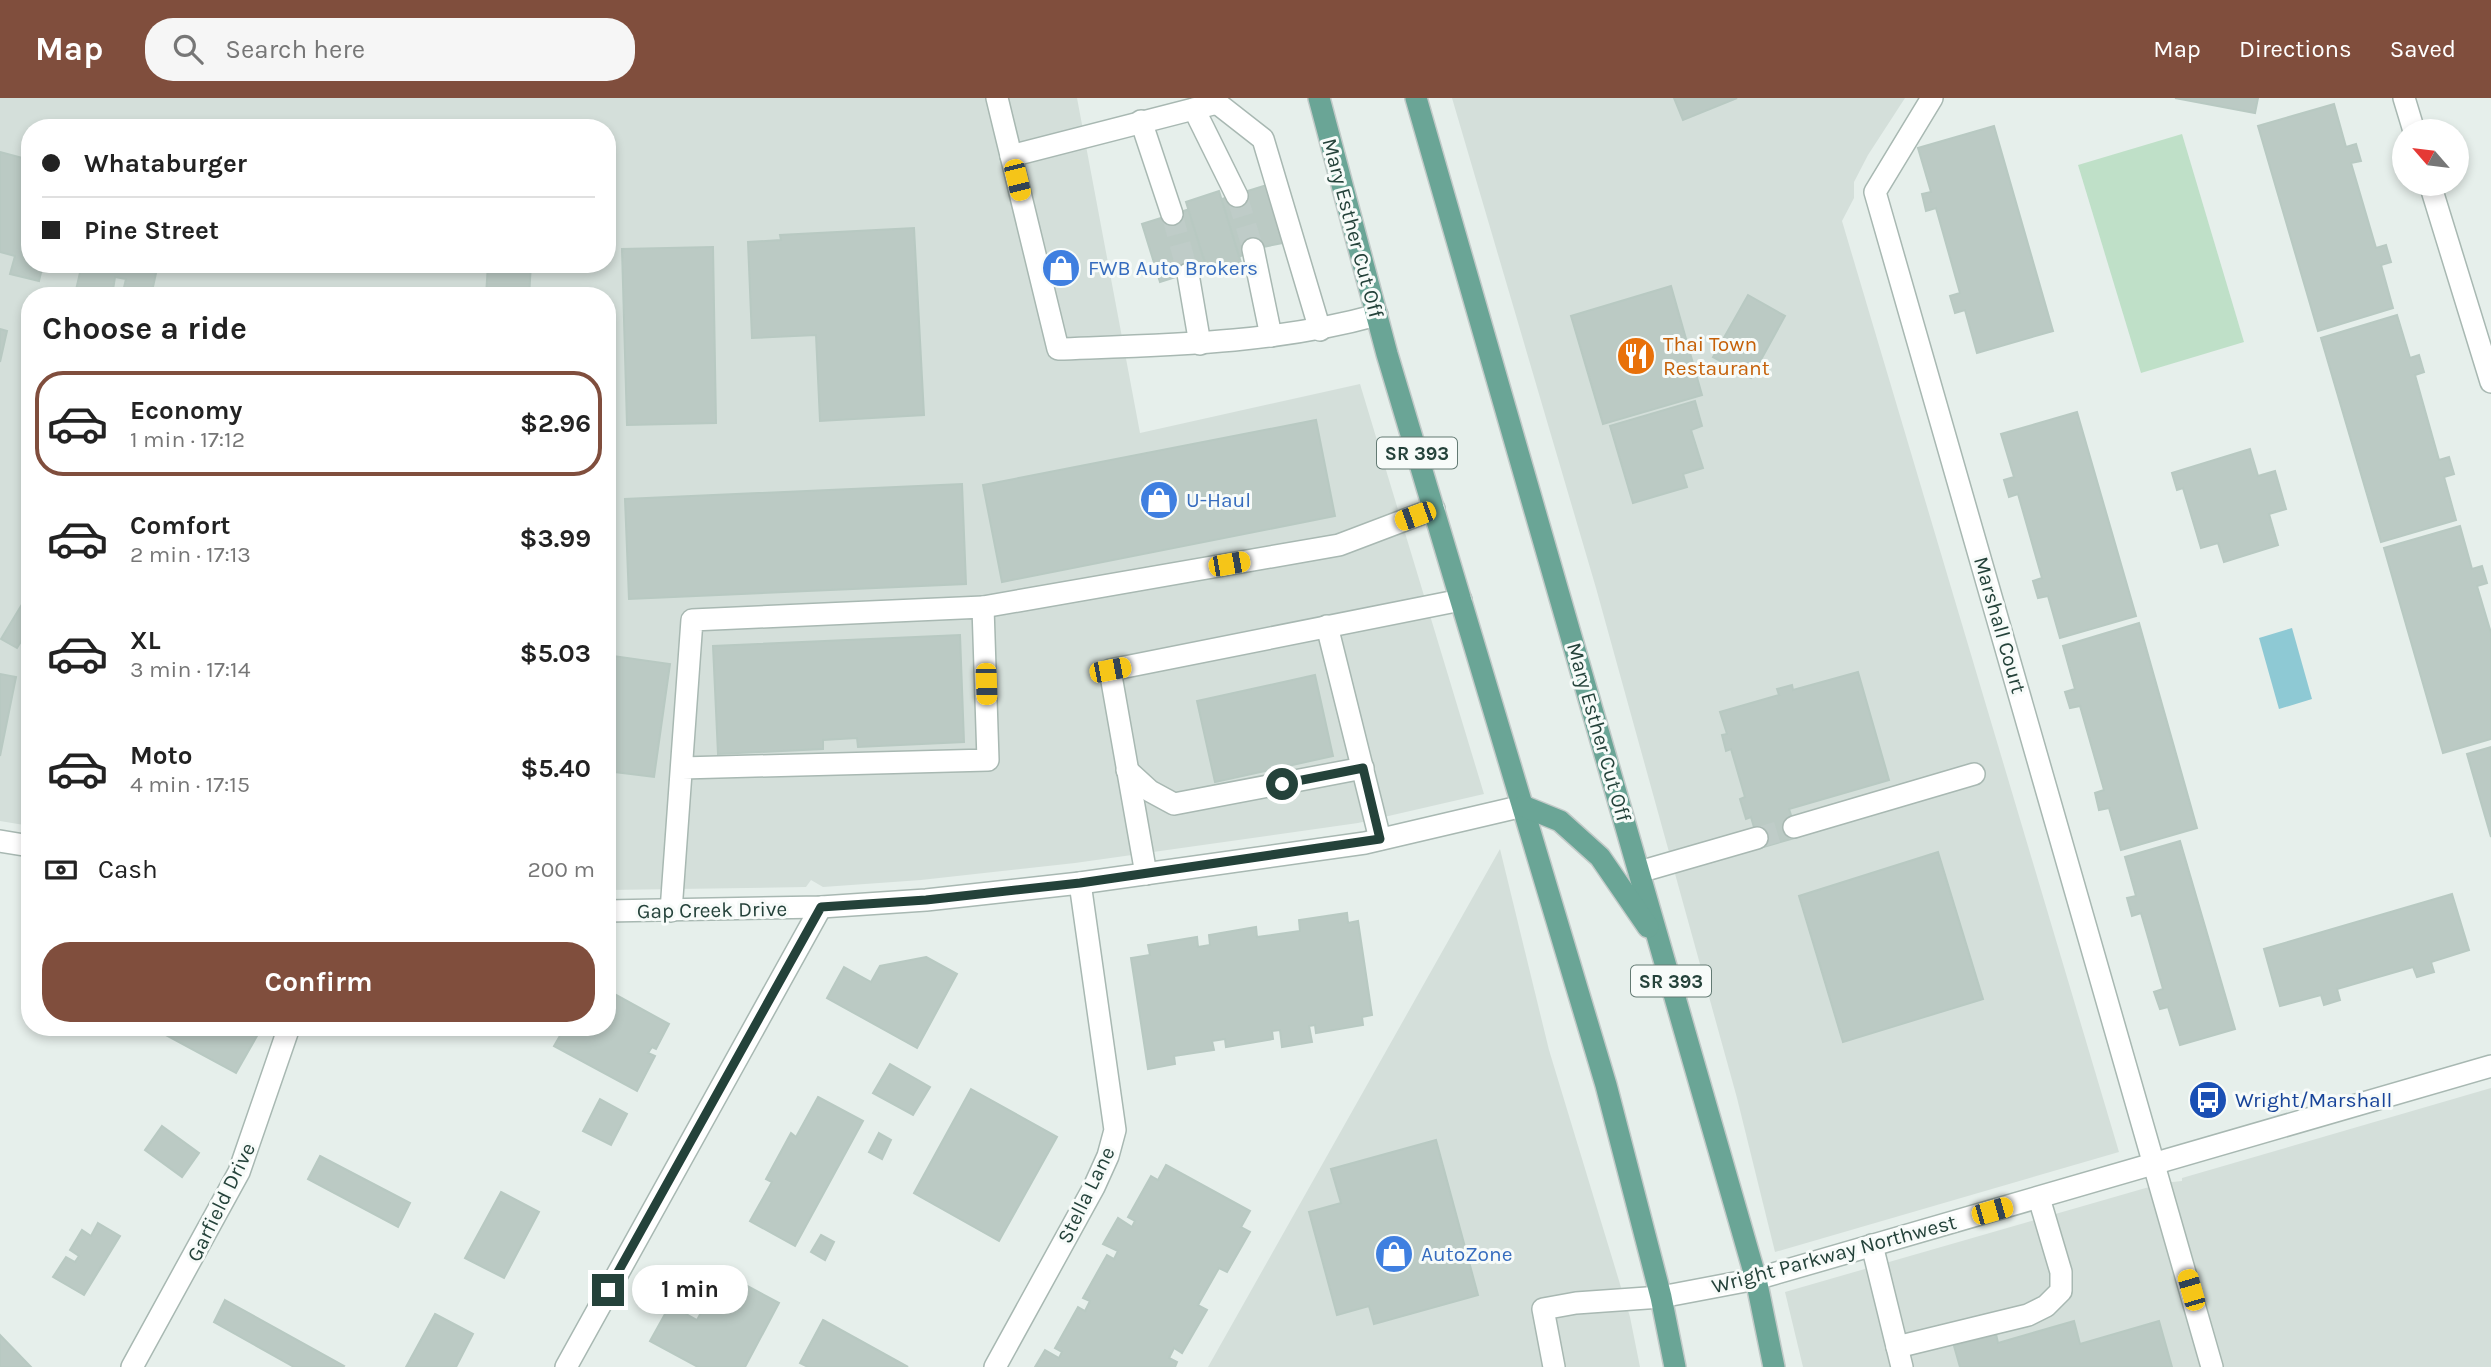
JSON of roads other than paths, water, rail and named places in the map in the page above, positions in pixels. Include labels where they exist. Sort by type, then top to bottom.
[{"type":"main road","name":"Mary Esther Cut Off","points":[[1319,98],[1377,315],[1606,1085],[1661,1297],[1675,1367]]},
{"type":"main road","name":"Mary Esther Cut Off","points":[[1416,98],[1756,1279],[1774,1367]]},
{"type":"main road","points":[[1523,806],[1560,821],[1601,857],[1660,943]]},
{"type":"street","points":[[997,98],[1058,349],[1200,344],[1320,330],[1377,315]]},
{"type":"street","name":"Marshall Court","points":[[1932,98],[1888,165],[1875,192],[2156,1164],[2212,1367]]},
{"type":"street","points":[[2404,98],[2410,119]]},
{"type":"street","points":[[1011,156],[1217,103],[1264,139],[1320,330]]},
{"type":"street","points":[[1194,109],[1237,196]]},
{"type":"street","points":[[1141,121],[1172,214]]},
{"type":"street","points":[[2434,196],[2491,383]]},
{"type":"street","points":[[1253,249],[1271,336]]},
{"type":"street","points":[[1188,274],[1200,344]]},
{"type":"street","points":[[671,911],[692,620],[983,607],[1339,545],[1434,509]]},
{"type":"street","points":[[1146,874],[1110,670],[1461,600]]},
{"type":"street","points":[[682,768],[988,760],[983,607]]},
{"type":"street","points":[[1327,626],[1380,839]]},
{"type":"street","points":[[1128,770],[1150,791],[1174,804],[1363,768]]},
{"type":"street","points":[[1794,827],[1974,775]]},
{"type":"street","name":"Gap Creek Drive","points":[[616,911],[821,907],[926,900],[1080,883],[1380,839],[1523,806]]},
{"type":"street","points":[[1639,872],[1757,838]]},
{"type":"street","points":[[0,841],[21,844]]},
{"type":"street","name":"Stella Lane","points":[[995,1367],[1094,1187],[1108,1156],[1115,1130],[1080,883]]},
{"type":"street","points":[[566,1367],[821,907]]},
{"type":"street","name":"Garfield Drive","points":[[132,1367],[239,1172],[286,1036]]},
{"type":"street","name":"Wright Parkway Northwest","points":[[1553,1367],[1542,1309],[1576,1303],[1661,1297],[1756,1279],[2491,1066]]},
{"type":"street","points":[[1872,1245],[1899,1357],[2028,1315],[2046,1306],[2061,1291],[2061,1272],[2039,1198]]},
{"type":"water","points":[[2292,628],[2312,699],[2279,709],[2259,638]]},
{"type":"tunnel","points":[[1237,196],[1253,249]]},
{"type":"tunnel","points":[[1172,214],[1188,274]]},
{"type":"tunnel","points":[[1757,838],[1794,827]]},
{"type":"place","name":"FWB Auto Brokers","points":[[1061,268]]},
{"type":"place","name":"Thai Town Restaurant","points":[[1636,356]]},
{"type":"place","name":"U-Haul","points":[[1159,500]]},
{"type":"place","name":"Wright/Marshall","points":[[2208,1100]]},
{"type":"place","name":"AutoZone","points":[[1394,1254]]}]
